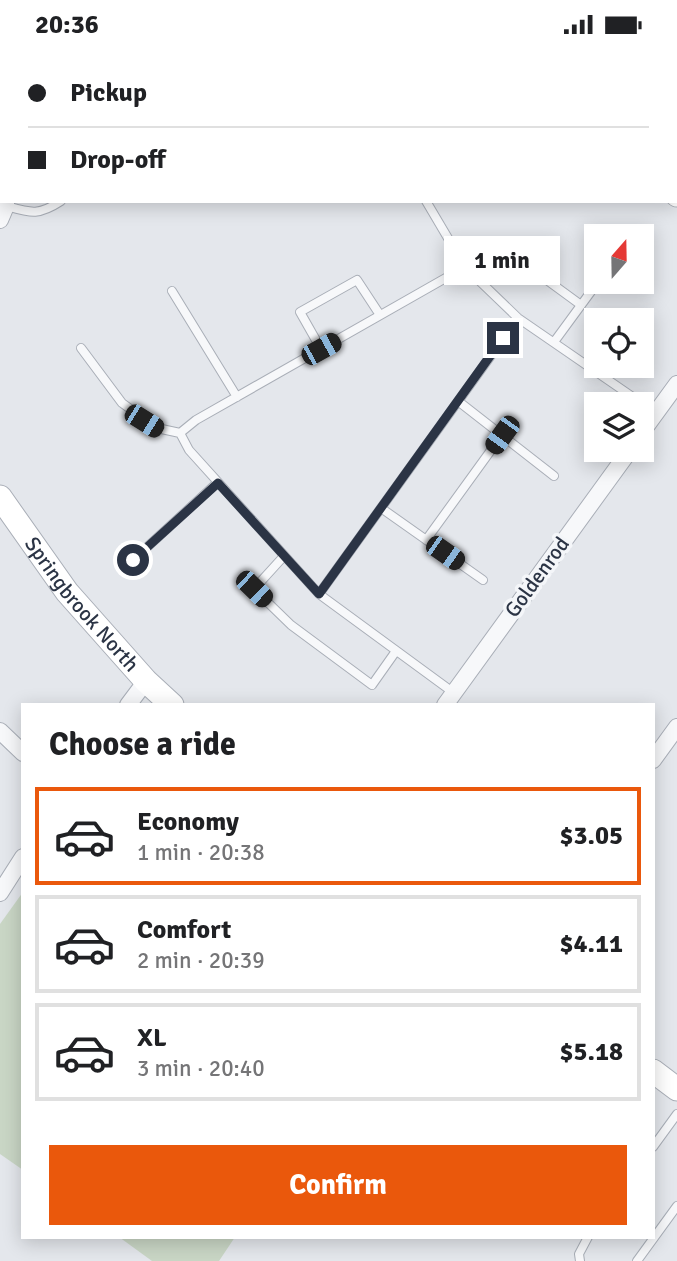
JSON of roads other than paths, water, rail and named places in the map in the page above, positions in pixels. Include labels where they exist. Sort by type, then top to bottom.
[{"type":"street","points":[[654,416],[677,384]]},
{"type":"street","name":"Goldenrod","points":[[449,699],[620,462]]},
{"type":"street","name":"Springbrook North","points":[[0,497],[67,592],[146,681],[170,703]]},
{"type":"street","points":[[130,703],[146,681]]},
{"type":"street","points":[[655,757],[677,727]]},
{"type":"street","points":[[0,731],[21,752]]},
{"type":"street","points":[[0,893],[21,860]]},
{"type":"street","points":[[655,1072],[677,1089]]},
{"type":"lane","points":[[4,209],[37,213],[58,203]]},
{"type":"lane","points":[[427,203],[465,267],[518,318],[656,413]]},
{"type":"lane","points":[[80,348],[122,403],[157,429],[180,433],[196,420],[499,245],[581,305]]},
{"type":"lane","points":[[321,349],[300,312],[357,280],[380,315]]},
{"type":"lane","points":[[172,291],[237,397]]},
{"type":"lane","points":[[554,342],[589,294]]},
{"type":"lane","points":[[319,594],[518,318]]},
{"type":"lane","points":[[458,401],[554,476]]},
{"type":"lane","points":[[180,433],[188,450],[319,594],[396,650],[449,699]]},
{"type":"lane","points":[[426,540],[502,435]]},
{"type":"lane","points":[[133,560],[218,483]]},
{"type":"lane","points":[[381,508],[483,580]]},
{"type":"lane","points":[[284,556],[254,589],[291,625],[372,685],[396,650]]},
{"type":"lane","points":[[655,1144],[677,1114]]},
{"type":"lane","points":[[655,1236],[677,1206]]},
{"type":"lane","points":[[580,1261],[579,1254],[587,1239]]},
{"type":"lane","points":[[637,1261],[653,1239]]}]
